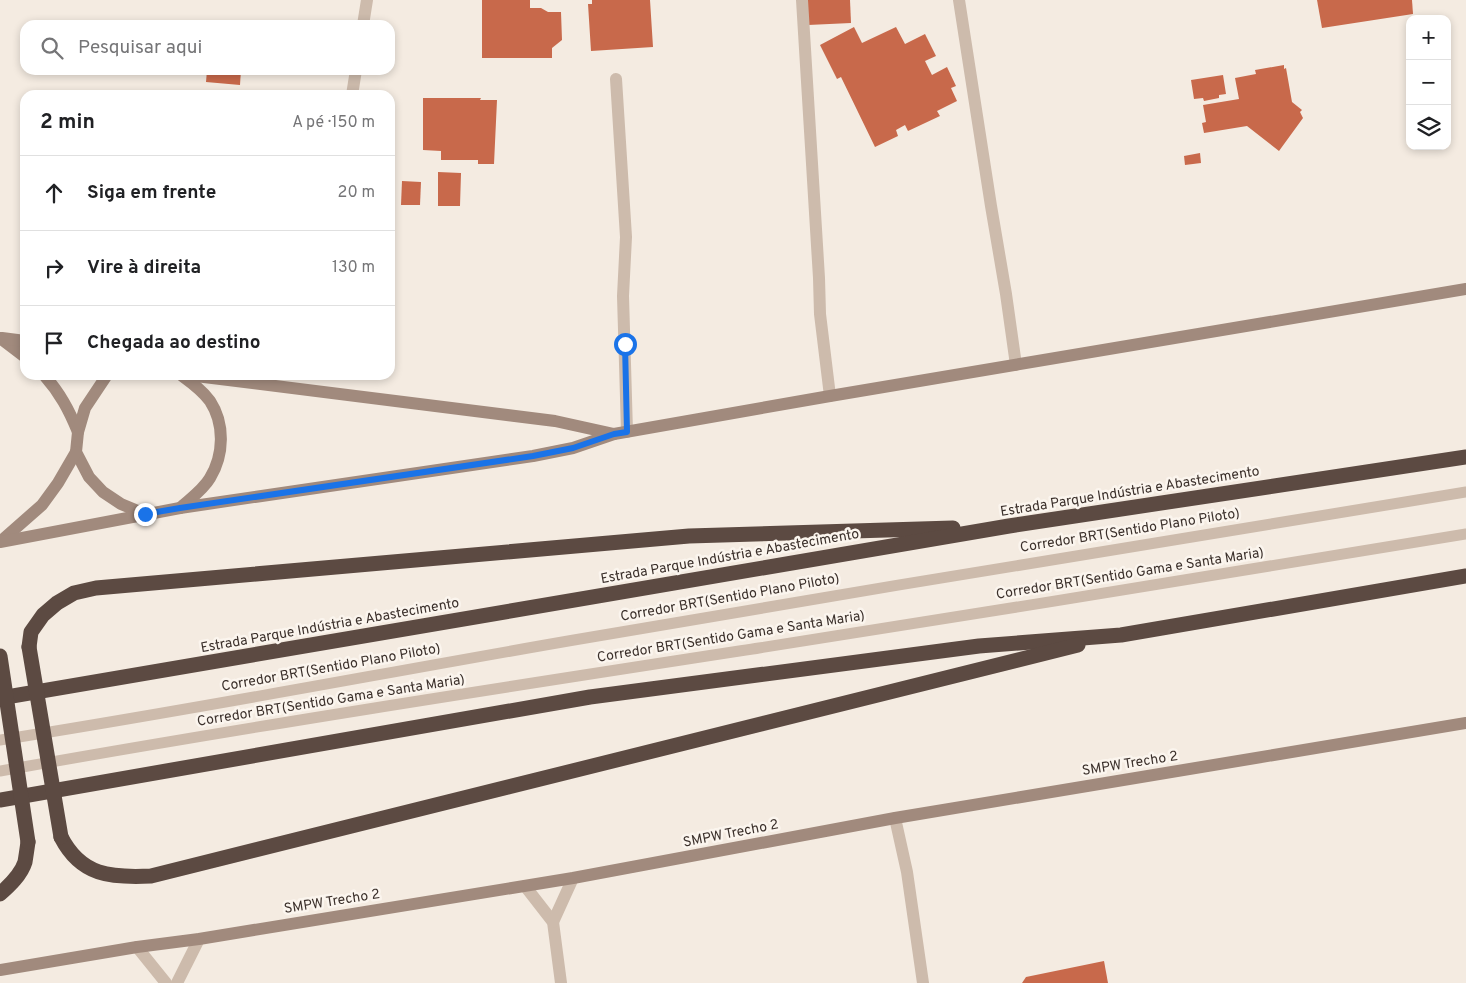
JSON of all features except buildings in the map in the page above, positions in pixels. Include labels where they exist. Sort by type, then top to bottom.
[{"type":"highway","name":"Estrada Parque Indústria e Abastecimento","points":[[0,698],[1009,526],[1466,457]]},
{"type":"highway","points":[[1009,526],[689,536],[96,588],[74,593],[57,603],[43,615],[31,632],[29,647],[61,837],[67,849],[81,863],[101,874],[130,877],[150,876],[1121,635],[1466,576]]},
{"type":"highway","points":[[0,800],[590,697],[980,646],[1121,635]]},
{"type":"highway","points":[[0,656],[28,842],[25,862],[21,871],[0,894]]},
{"type":"street","points":[[364,20],[367,0]]},
{"type":"street","points":[[802,0],[820,314],[830,396]]},
{"type":"street","points":[[959,0],[1016,365]]},
{"type":"street","points":[[353,90],[355,75]]},
{"type":"street","points":[[616,79],[626,237],[623,296],[627,432]]},
{"type":"street","points":[[0,541],[180,508],[533,456],[573,448],[614,434],[1466,289]]},
{"type":"street","points":[[0,338],[20,341]]},
{"type":"street","points":[[0,338],[20,353]]},
{"type":"street","points":[[48,380],[66,405],[78,432]]},
{"type":"street","points":[[0,541],[42,505],[58,484],[76,452],[78,432],[85,408],[104,380]]},
{"type":"street","points":[[180,508],[210,479],[218,461],[222,440],[218,420],[210,402],[197,386],[188,380]]},
{"type":"street","points":[[228,380],[556,421],[614,434]]},
{"type":"street","points":[[76,452],[89,477],[103,492],[121,504],[145,514]]},
{"type":"street","name":"SMPW Trecho 2","points":[[0,970],[573,878],[895,818],[1466,723]]},
{"type":"street","points":[[895,818],[906,872],[923,983]]},
{"type":"street","points":[[553,922],[573,878]]},
{"type":"street","points":[[525,886],[553,922],[561,983]]},
{"type":"street","points":[[178,983],[199,939]]},
{"type":"street","points":[[137,948],[166,983]]},
{"type":"lane","name":"Corredor BRT(Sentido Plano Piloto)","points":[[0,740],[592,637],[1466,492]]},
{"type":"lane","name":"Corredor BRT(Sentido Gama e Santa Maria)","points":[[0,771],[510,687],[1120,591],[1466,534]]},
{"type":"route","points":[[145,514],[533,456],[573,448],[614,434],[627,432],[625,344]]}]
